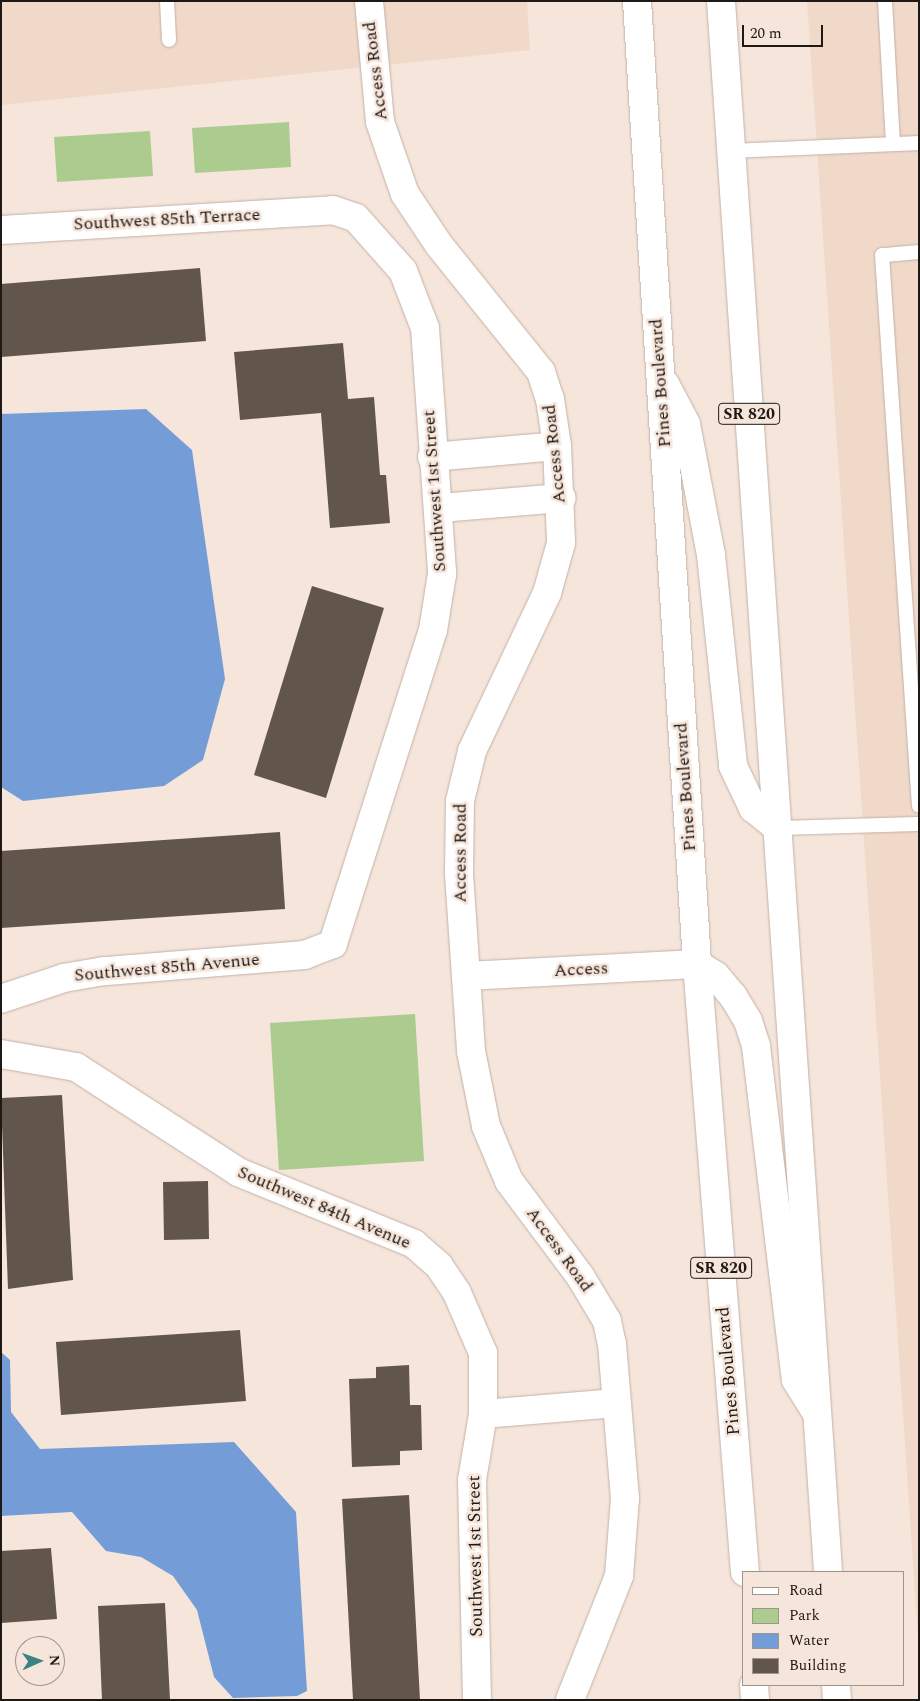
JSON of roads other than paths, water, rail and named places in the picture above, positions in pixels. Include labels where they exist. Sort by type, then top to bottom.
[{"type":"main road","name":"Access Road","points":[[368,1],[380,122],[405,194],[438,245],[540,372],[550,400],[557,446],[562,498],[561,543],[547,593],[472,751],[460,801],[459,874],[471,1052],[486,1126],[509,1181],[580,1276],[607,1321],[617,1403],[625,1498],[619,1576],[570,1700]]},
{"type":"main road","name":"Pines Boulevard","points":[[637,1],[697,964],[745,1571]]},
{"type":"main road","name":"SR 820","points":[[721,1],[828,1571]]},
{"type":"main road","name":"Southwest 85th Terrace","points":[[1,230],[333,210]]},
{"type":"main road","name":"Southwest 1st Street","points":[[333,210],[356,218],[403,271],[425,328],[432,457],[440,508],[442,574],[432,630],[333,944]]},
{"type":"main road","points":[[661,376],[686,424],[711,556],[733,766],[753,808],[778,828]]},
{"type":"main road","points":[[432,457],[557,446]]},
{"type":"main road","points":[[440,508],[562,498]]},
{"type":"main road","name":"Southwest 85th Avenue","points":[[1,999],[64,978],[96,972],[305,955],[333,944]]},
{"type":"main road","points":[[697,964],[716,976],[732,996],[748,1021],[756,1046],[796,1380],[818,1414]]},
{"type":"main road","name":"Access","points":[[466,976],[697,964]]},
{"type":"main road","name":"Southwest 84th Avenue","points":[[1,1054],[76,1066],[238,1172],[414,1244],[439,1266],[457,1293],[483,1353],[483,1414]]},
{"type":"main road","points":[[483,1414],[617,1403]]},
{"type":"main road","name":"Southwest 1st Street","points":[[477,1700],[472,1480],[483,1414]]},
{"type":"main road","points":[[754,1686],[755,1700]]},
{"type":"main road","points":[[836,1686],[837,1700]]},
{"type":"lane","points":[[167,1],[168,40]]},
{"type":"lane","points":[[885,1],[893,144]]},
{"type":"lane","points":[[732,151],[919,143]]},
{"type":"lane","points":[[919,252],[882,255],[919,806]]},
{"type":"lane","points":[[778,828],[919,824]]},
{"type":"water","points":[[146,409],[192,450],[225,679],[203,760],[164,786],[23,801],[1,787],[1,414]]},
{"type":"water","points":[[1,1352],[10,1360],[11,1412],[40,1449],[234,1442],[296,1512],[307,1691],[297,1696],[233,1698],[214,1677],[197,1610],[173,1576],[141,1557],[106,1551],[72,1512],[1,1516]]}]
